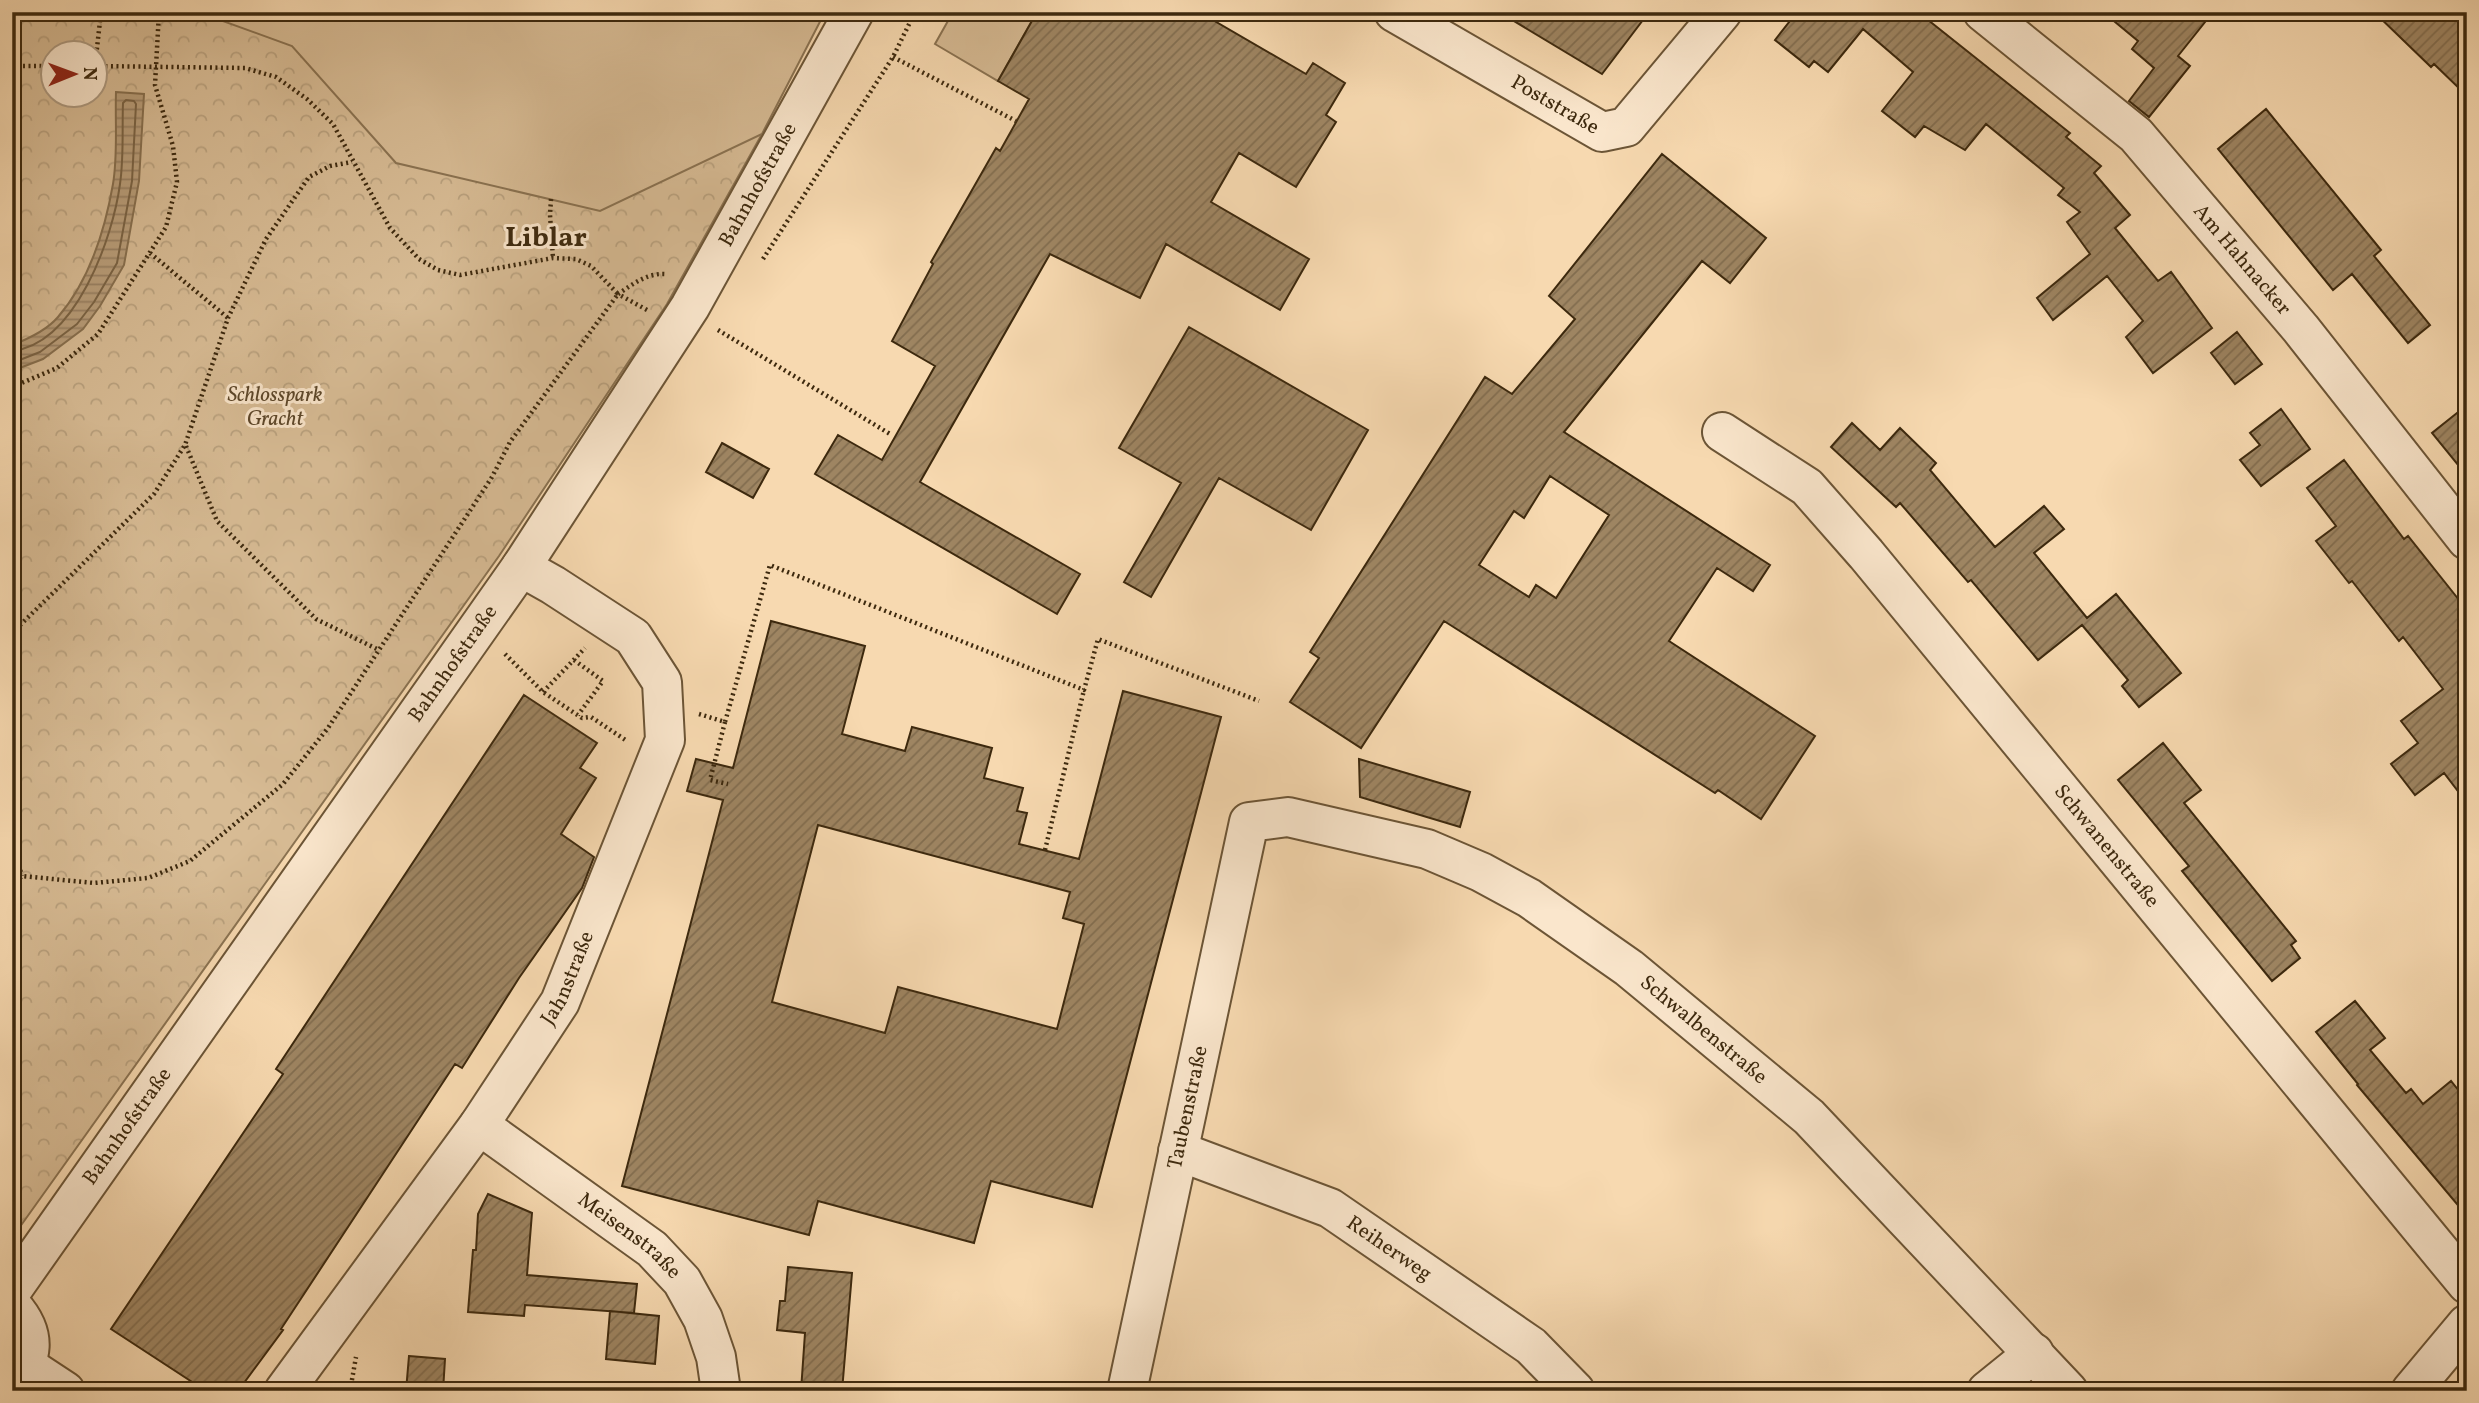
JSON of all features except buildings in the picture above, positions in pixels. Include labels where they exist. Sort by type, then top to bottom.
[{"type":"street","name":"Bahnhofstraße","points":[[12,1290],[521,568],[690,307],[854,12]]},
{"type":"street","name":"Poststraße","points":[[1394,12],[1602,132],[1626,127],[1723,12]]},
{"type":"street","name":"Am Hahnacker","points":[[1983,12],[2136,135],[2301,329],[2467,540]]},
{"type":"street","name":"Schwanenstraße","points":[[1722,432],[1807,487],[1849,535],[2467,1284]]},
{"type":"street","name":"Jahnstraße","points":[[284,1391],[479,1125],[560,1002],[665,740],[662,682],[633,637],[554,585],[521,568]]},
{"type":"street","name":"Schwalbenstraße","points":[[1249,822],[1288,817],[1427,849],[1481,872],[1529,898],[1629,968],[1809,1117],[2068,1391]]},
{"type":"street","name":"Taubenstraße","points":[[1127,1391],[1249,822]]},
{"type":"street","name":"Meisenstraße","points":[[479,1125],[652,1249],[682,1281],[703,1319],[716,1357],[721,1391]]},
{"type":"street","name":"Reiherweg","points":[[1178,1152],[1330,1208],[1531,1346],[1575,1391]]},
{"type":"street","points":[[12,1306],[23,1318],[30,1345],[20,1377],[65,1391]]},
{"type":"street","points":[[2410,1391],[2467,1324]]},
{"type":"street","points":[[1987,1391],[2034,1353]]},
{"type":"path","points":[[98,38],[101,12]]},
{"type":"path","points":[[12,387],[57,368],[98,334],[166,228],[177,182],[173,146],[155,85],[159,12]]},
{"type":"path","points":[[762,260],[893,57],[915,12]]},
{"type":"path","points":[[893,57],[1017,121]]},
{"type":"path","points":[[12,66],[38,66]]},
{"type":"path","points":[[108,66],[245,68],[276,77],[307,99],[333,124],[390,229],[419,259],[438,270],[460,275],[553,258],[576,259],[591,265],[618,294],[640,306]]},
{"type":"path","points":[[12,632],[154,494],[185,445],[228,318],[266,239],[309,177],[330,166],[352,162]]},
{"type":"path","points":[[551,199],[553,258]]},
{"type":"path","points":[[150,253],[228,318]]},
{"type":"path","points":[[22,876],[94,883],[148,878],[190,861],[283,784],[328,728],[492,478],[510,442],[618,294]]},
{"type":"path","points":[[717,329],[890,434]]},
{"type":"path","points":[[185,445],[217,521],[316,620],[379,650]]},
{"type":"path","points":[[728,784],[710,780],[770,565],[1084,690]]},
{"type":"path","points":[[544,692],[610,622]]},
{"type":"path","points":[[1045,850],[1098,639],[1259,701]]},
{"type":"path","points":[[504,654],[544,692],[582,718],[591,717],[602,725]]},
{"type":"path","points":[[574,660],[603,681],[578,715]]},
{"type":"path","points":[[663,708],[697,713],[725,722]]},
{"type":"path","points":[[12,844],[22,876]]},
{"type":"path","points":[[12,886],[22,876]]},
{"type":"green space","name":"Schlosspark Gracht","points":[[12,12],[319,12],[786,62],[762,134],[667,304],[499,556],[12,1238]]},
{"type":"green space","points":[[198,12],[825,12],[762,134],[600,211],[396,163],[292,46]]},
{"type":"green space","points":[[953,12],[1037,12],[998,81],[935,44]]},
{"type":"water","points":[[116,92],[144,94],[139,181],[124,265],[83,329],[43,359],[12,371],[12,345],[37,334],[58,317],[79,288],[94,254],[110,201],[115,173]]},
{"type":"district","name":"Liblar","points":[[546,238]]}]
